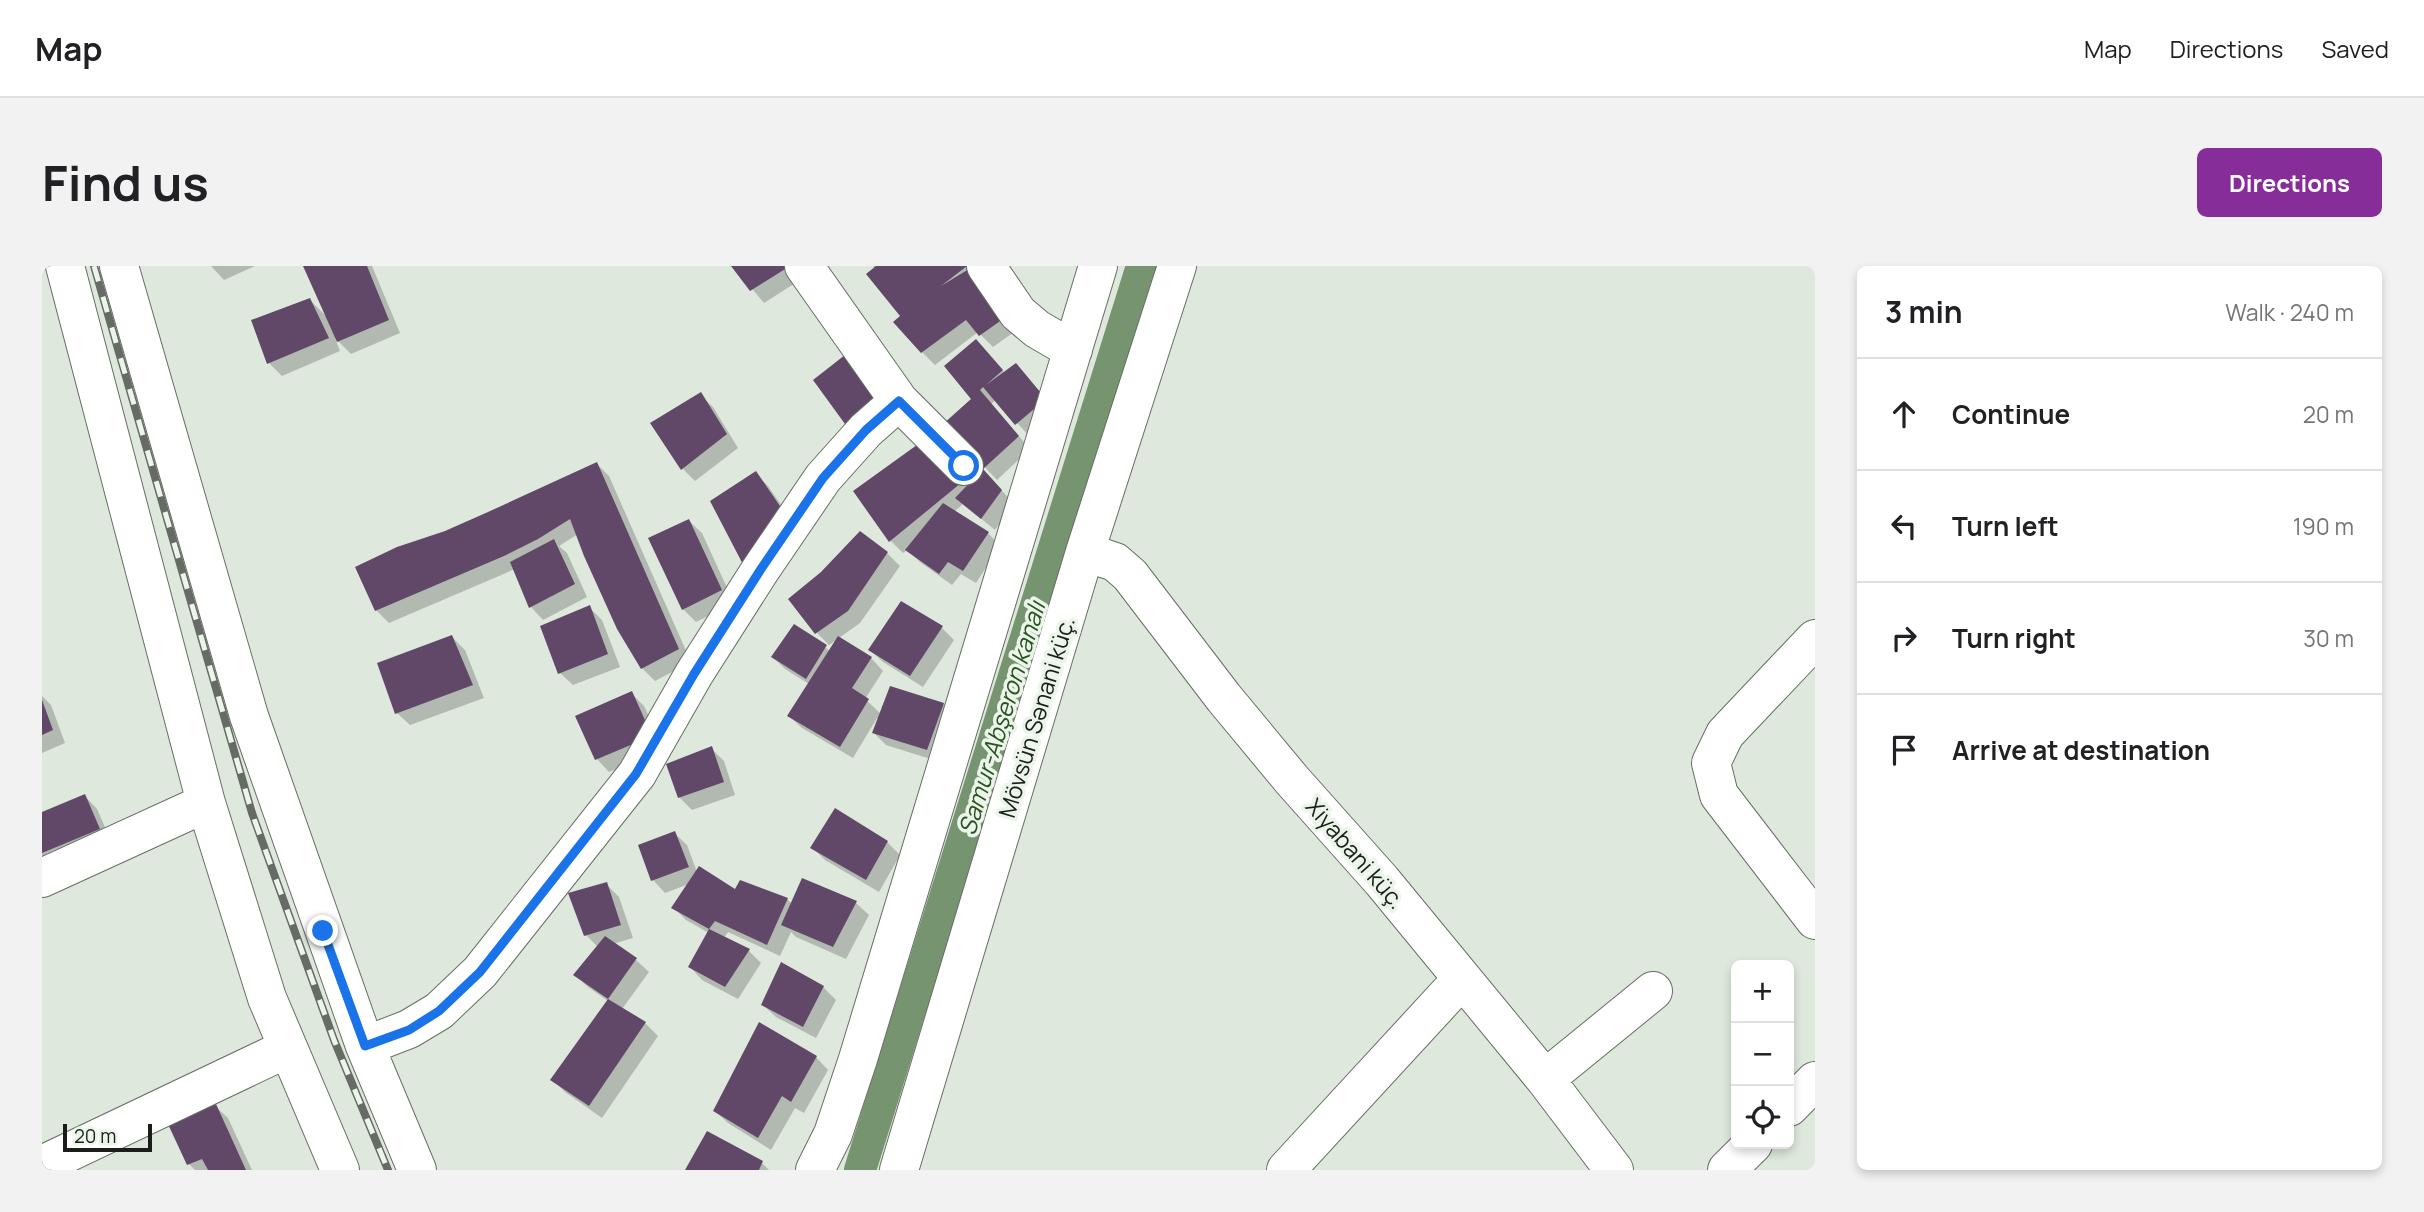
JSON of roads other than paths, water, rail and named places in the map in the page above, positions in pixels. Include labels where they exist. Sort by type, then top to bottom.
[{"type":"street","points":[[65,266],[205,803],[267,998],[286,1049],[340,1170]]},
{"type":"street","points":[[119,266],[250,716],[365,1046],[417,1170]]},
{"type":"street","points":[[804,266],[899,401],[964,466]]},
{"type":"street","points":[[986,266],[1018,313],[1037,329],[1073,350]]},
{"type":"street","points":[[815,1170],[833,1134],[858,1059],[1098,266]]},
{"type":"street","name":"Mövsün Sənani küç.","points":[[899,1170],[1086,552],[1177,266]]},
{"type":"street","points":[[365,1046],[409,1030],[439,1011],[480,972],[636,774],[694,674],[823,478],[866,430],[899,401]]},
{"type":"street","name":"Xiyabani küç.","points":[[1086,552],[1115,562],[1130,575],[1224,698],[1292,780],[1382,881],[1545,1079],[1614,1170]]},
{"type":"street","points":[[1815,639],[1725,734],[1711,763],[1719,795],[1815,920]]},
{"type":"street","points":[[42,878],[205,803]]},
{"type":"street","points":[[1286,1170],[1462,979]]},
{"type":"street","points":[[1545,1079],[1653,991]]},
{"type":"street","points":[[42,1165],[286,1049]]},
{"type":"street","points":[[1794,1102],[1815,1081]]},
{"type":"street","points":[[1727,1170],[1748,1149]]},
{"type":"waterway","name":"Samur-Abşeron kanalı","points":[[860,1170],[1142,266]]},
{"type":"railway","points":[[94,266],[252,813],[334,1040],[388,1170]]}]
